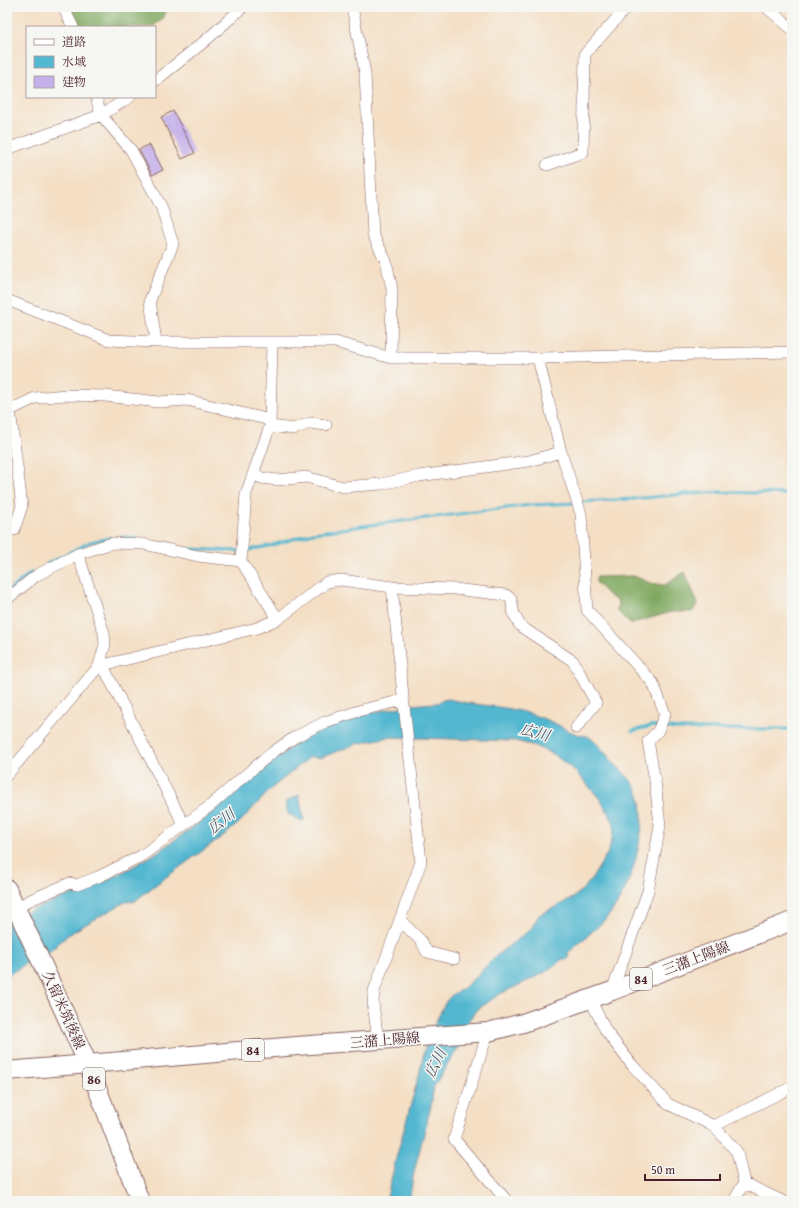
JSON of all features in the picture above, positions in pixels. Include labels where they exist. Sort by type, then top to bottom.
[{"type":"main road","name":"久留米筑後線","points":[[7,890],[88,1064],[140,1201]]},
{"type":"main road","name":"三潴上陽線","points":[[7,1071],[297,1046],[482,1033],[523,1023],[612,991],[792,921]]},
{"type":"street","points":[[64,7],[73,26]]},
{"type":"street","points":[[156,80],[205,41],[243,7]]},
{"type":"street","points":[[352,7],[365,73],[373,235],[386,261],[392,289],[391,358]]},
{"type":"street","points":[[548,165],[583,152],[585,54],[627,7]]},
{"type":"street","points":[[766,7],[792,29]]},
{"type":"street","points":[[96,98],[101,115],[131,150],[161,206],[173,244],[150,300],[156,342]]},
{"type":"street","points":[[7,149],[101,115],[128,98]]},
{"type":"street","points":[[7,300],[109,340],[156,342],[335,342],[391,358],[538,358],[792,352]]},
{"type":"street","points":[[272,342],[270,423],[246,494],[241,562],[278,619]]},
{"type":"street","points":[[538,358],[561,452],[581,514],[587,610],[653,683],[665,714],[658,731],[648,740],[655,780],[660,826],[648,891],[612,991]]},
{"type":"street","points":[[7,530],[14,530],[22,506],[10,410],[35,398],[65,395],[105,396],[158,402],[187,400],[294,429],[310,422],[326,425]]},
{"type":"street","points":[[254,472],[261,478],[278,480],[306,477],[343,487],[381,484],[419,476],[529,461],[561,452]]},
{"type":"street","points":[[7,599],[36,575],[78,554],[112,543],[143,544],[198,556],[241,562]]},
{"type":"street","points":[[7,775],[100,665],[105,644],[104,634],[78,554]]},
{"type":"street","points":[[100,665],[257,628],[278,619],[327,582],[341,580],[392,586],[454,589],[506,595],[511,599],[514,614],[522,628],[573,661],[596,703],[576,728]]},
{"type":"street","points":[[378,1041],[373,1003],[374,991],[421,862],[392,586]]},
{"type":"street","points":[[100,665],[184,825]]},
{"type":"street","points":[[17,910],[28,901],[70,883],[77,885],[98,877],[135,859],[210,806],[273,752],[295,737],[326,722],[354,712],[403,702]]},
{"type":"street","points":[[400,920],[421,941],[428,952],[454,959]]},
{"type":"street","points":[[590,998],[606,1031],[632,1065],[668,1104],[714,1126],[737,1152],[744,1183],[734,1201]]},
{"type":"street","points":[[482,1033],[454,1139],[507,1201]]},
{"type":"street","points":[[714,1126],[792,1087]]},
{"type":"street","points":[[744,1183],[782,1201]]},
{"type":"green space","points":[[66,7],[168,7],[163,19],[153,26],[75,26]]},
{"type":"green space","points":[[685,572],[698,604],[692,612],[671,612],[630,624],[617,611],[618,601],[608,595],[596,582],[596,577],[634,576],[650,583],[665,585]]},
{"type":"water","name":"広川","points":[[449,699],[465,703],[507,708],[526,713],[592,739],[635,786],[641,803],[641,836],[632,872],[618,903],[610,914],[595,929],[568,953],[569,958],[565,960],[564,958],[544,973],[500,994],[475,1011],[469,1020],[459,1047],[434,1086],[431,1106],[414,1172],[409,1201],[386,1201],[420,1071],[426,1042],[447,1000],[453,994],[464,988],[497,955],[531,929],[539,915],[573,898],[585,887],[608,852],[613,835],[614,823],[599,798],[575,771],[553,754],[532,745],[515,741],[389,737],[356,744],[320,758],[310,757],[272,788],[241,821],[227,833],[135,901],[127,901],[81,927],[68,935],[50,951],[25,964],[7,976],[7,924],[29,911],[103,882],[153,855],[192,828],[290,748],[309,736],[351,719],[374,712],[410,705],[436,703]]},
{"type":"water","points":[[299,795],[304,820],[301,821],[288,814],[285,802]]},
{"type":"building","points":[[173,111],[195,153],[182,159],[161,117]]},
{"type":"building","points":[[149,144],[163,170],[152,175],[139,150]]},
{"type":"waterway","points":[[580,502],[723,492],[792,494]]},
{"type":"waterway","points":[[245,551],[273,545],[313,533],[531,505],[575,503]]},
{"type":"waterway","points":[[116,538],[127,537],[138,539]]},
{"type":"waterway","points":[[47,564],[90,542],[110,538]]},
{"type":"waterway","points":[[189,549],[239,551]]},
{"type":"waterway","points":[[7,592],[32,572]]},
{"type":"waterway","points":[[632,731],[652,726],[678,729],[792,729]]}]
